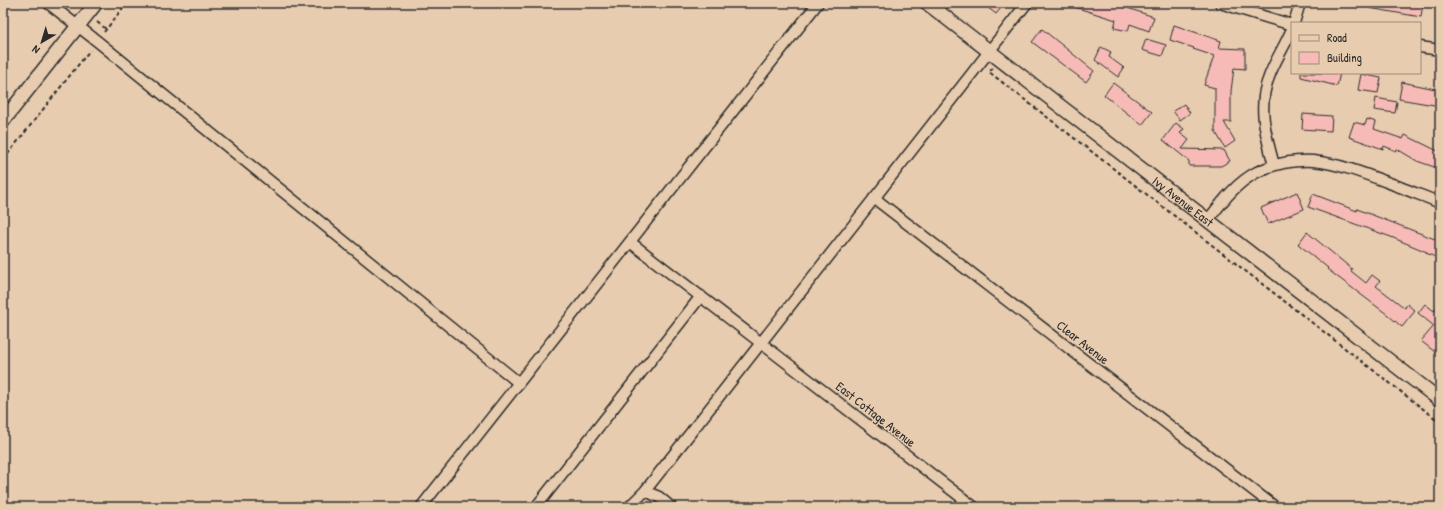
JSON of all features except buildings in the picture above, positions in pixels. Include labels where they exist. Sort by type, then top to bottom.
[{"type":"street","points":[[48,3],[98,41],[519,383]]},
{"type":"street","points":[[3,121],[96,3]]},
{"type":"street","points":[[422,507],[818,3]]},
{"type":"street","name":"Ivy Avenue East","points":[[927,3],[1440,400]]},
{"type":"street","points":[[629,507],[645,491],[1027,3]]},
{"type":"street","points":[[1220,3],[1291,25]]},
{"type":"street","points":[[1294,22],[1300,3]]},
{"type":"street","points":[[1274,165],[1265,131],[1263,114],[1264,96],[1270,73],[1291,31]]},
{"type":"street","points":[[1421,47],[1440,50]]},
{"type":"street","points":[[1208,220],[1224,199],[1242,182],[1257,172],[1274,165],[1296,161],[1331,165],[1383,180],[1440,203]]},
{"type":"street","name":"Clear Avenue","points":[[874,198],[1275,507]]},
{"type":"street","name":"East Cottage Avenue","points":[[630,242],[762,342],[974,507]]},
{"type":"street","points":[[536,507],[701,296]]},
{"type":"street","points":[[645,491],[659,497],[672,507]]},
{"type":"path","points":[[3,160],[127,3]]},
{"type":"path","points":[[993,68],[989,72],[1440,422]]}]
